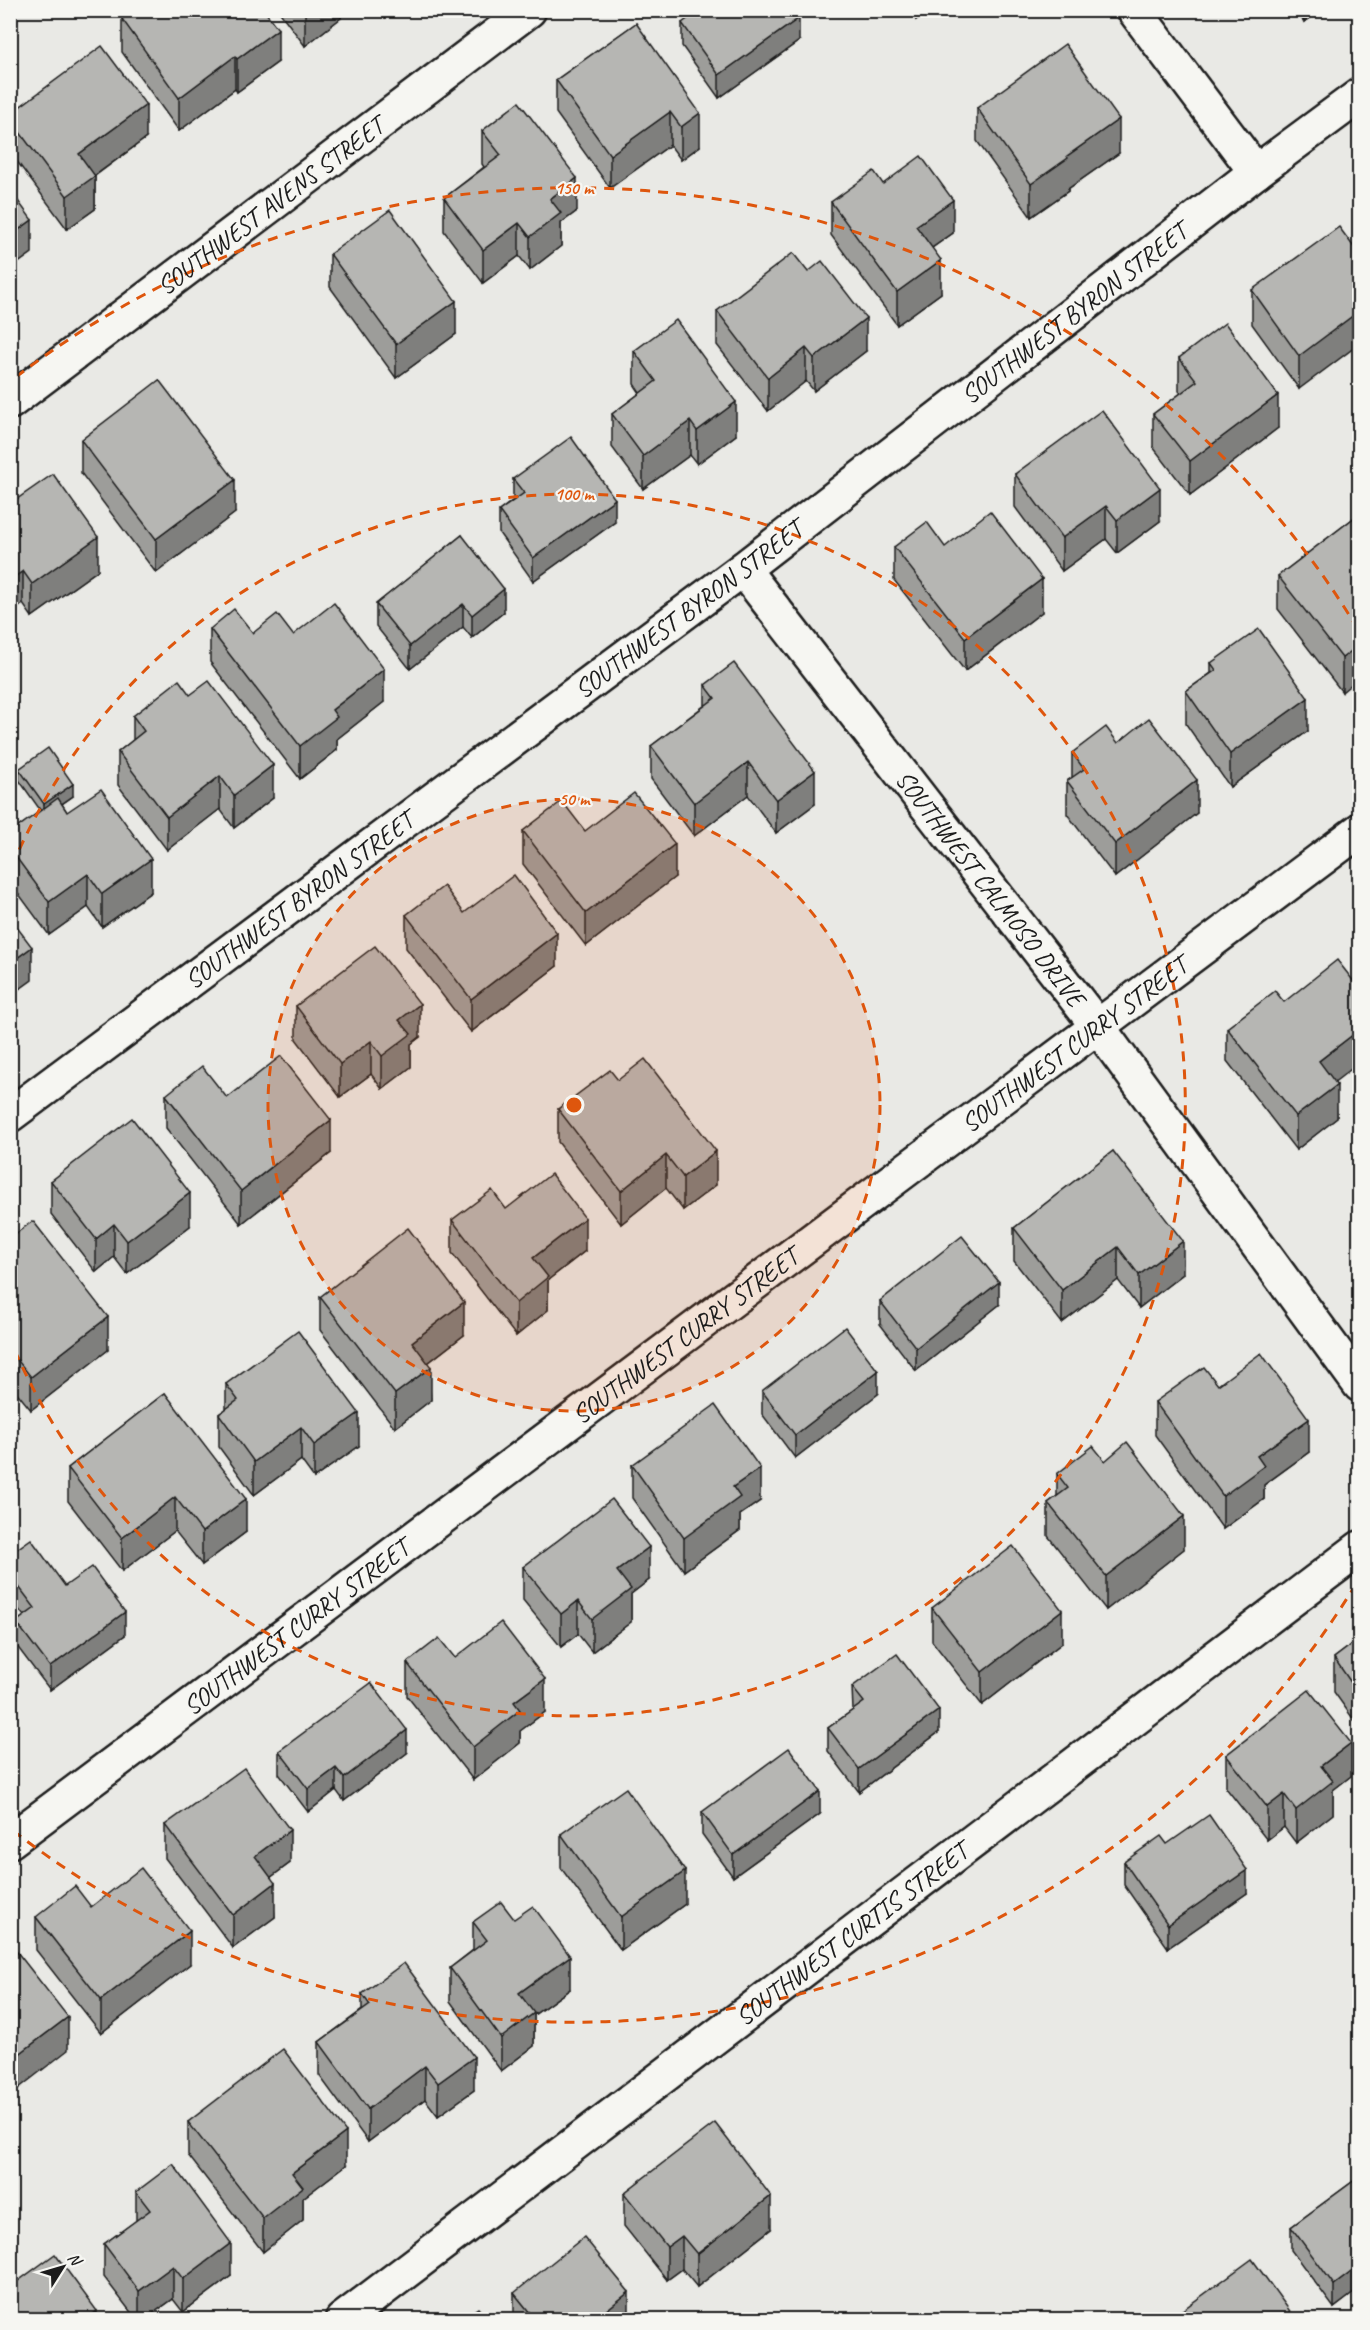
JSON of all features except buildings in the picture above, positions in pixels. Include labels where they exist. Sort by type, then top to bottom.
[{"type":"street","name":"SOUTHWEST AVENS STREET","points":[[10,402],[529,10]]},
{"type":"street","points":[[1134,10],[1256,172]]},
{"type":"street","name":"SOUTHWEST BYRON STREET","points":[[10,1115],[742,568],[1359,95]]},
{"type":"street","name":"SOUTHWEST CALMOSO DRIVE","points":[[742,568],[1098,1027],[1359,1385]]},
{"type":"street","name":"SOUTHWEST CURRY STREET","points":[[10,1841],[1359,830]]},
{"type":"street","name":"SOUTHWEST CURTIS STREET","points":[[342,2319],[1359,1548]]}]
